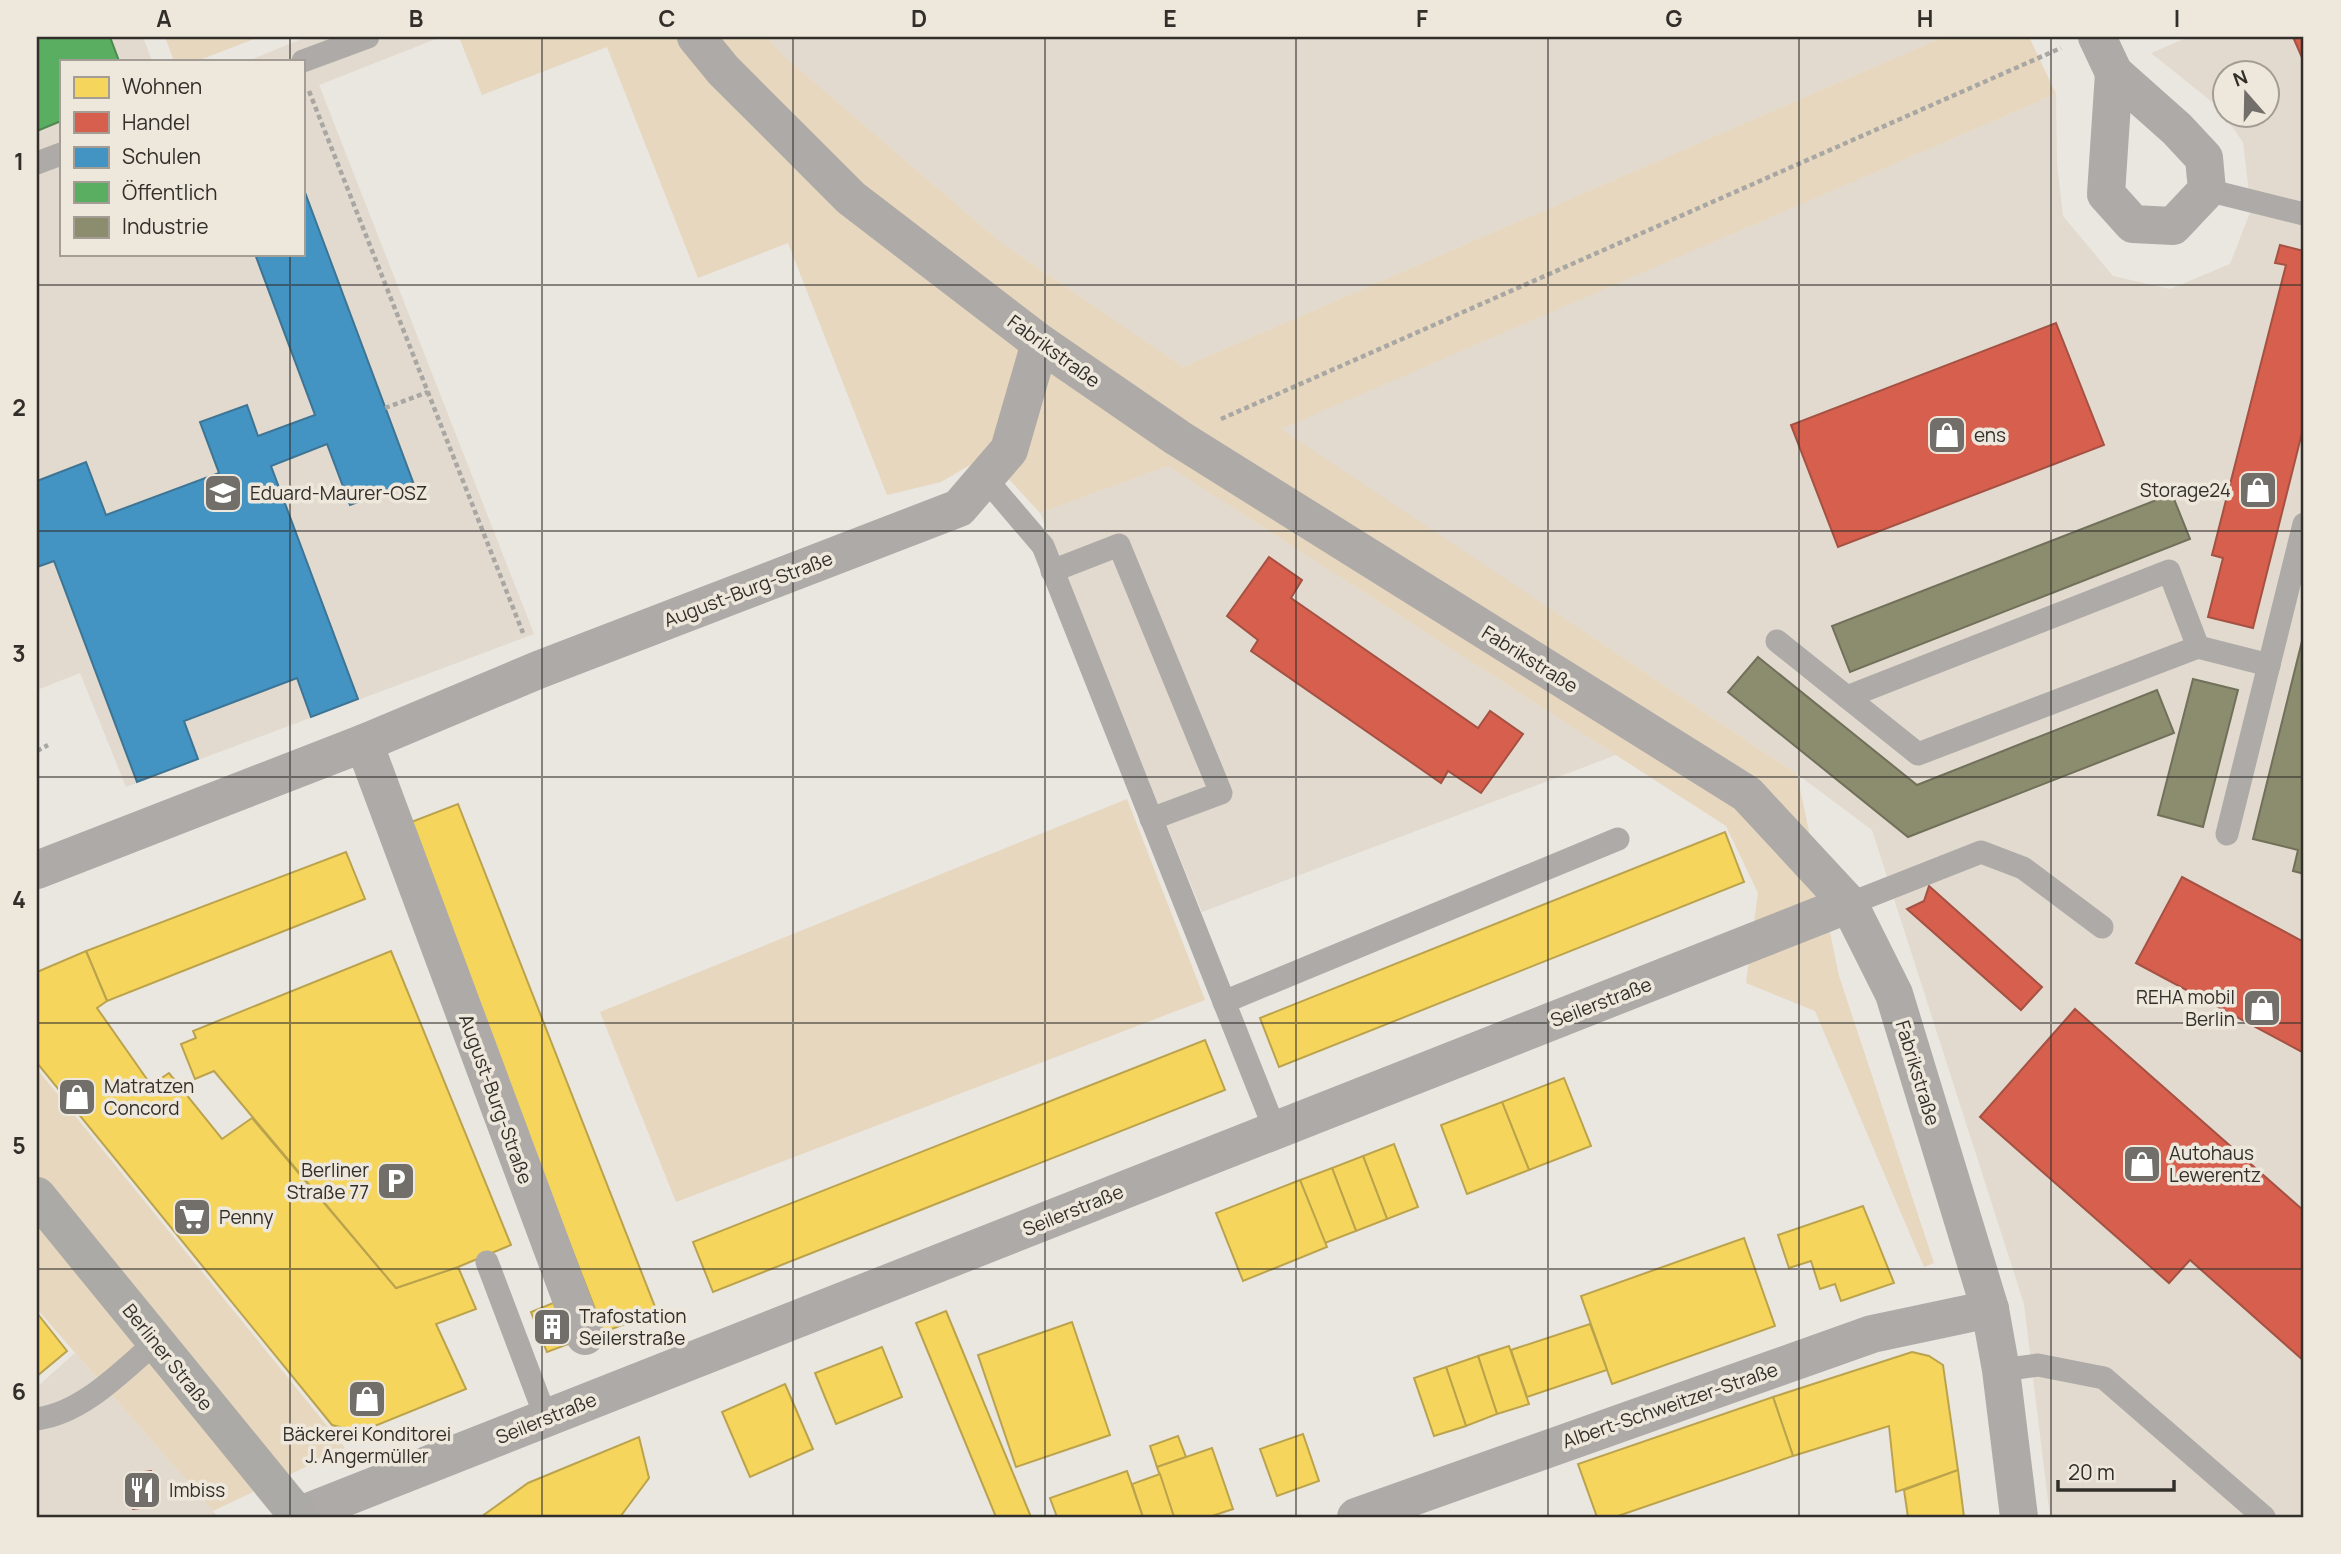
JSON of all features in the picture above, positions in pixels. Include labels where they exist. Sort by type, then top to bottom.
[{"type":"main road","name":"Berliner Straße","points":[[37,1196],[298,1517]]},
{"type":"street","name":"Fabrikstraße","points":[[696,37],[723,69],[851,198],[1040,343],[1178,438],[1747,794],[1849,904],[1894,994],[1990,1309],[2001,1370],[2019,1517]]},
{"type":"street","points":[[2082,41],[2177,129],[2204,158],[2207,190],[2173,226],[2133,224],[2106,194],[2114,73]]},
{"type":"street","name":"August-Burg-Straße","points":[[37,870],[364,743],[538,670],[959,508],[1009,450],[1040,343]]},
{"type":"street","name":"August-Burg-Straße","points":[[364,743],[585,1336]]},
{"type":"street","name":"Seilerstraße","points":[[298,1517],[1849,904]]},
{"type":"street","name":"Albert-Schweitzer-Straße","points":[[1356,1517],[1872,1334],[1990,1309]]},
{"type":"lane","points":[[304,61],[368,37]]},
{"type":"lane","points":[[37,163],[60,154]]},
{"type":"lane","points":[[2207,190],[2304,214]]},
{"type":"lane","points":[[985,478],[1043,546],[1275,1130]]},
{"type":"lane","points":[[2227,834],[2304,524]]},
{"type":"lane","points":[[1052,570],[1119,545],[1221,793],[1152,819]]},
{"type":"lane","points":[[1847,697],[2169,571],[2198,648]]},
{"type":"lane","points":[[1777,641],[1918,754],[2198,648],[2269,665]]},
{"type":"lane","points":[[1224,1002],[1618,839]]},
{"type":"lane","points":[[1849,904],[1981,852],[2023,868],[2102,926]]},
{"type":"lane","points":[[487,1262],[546,1418]]},
{"type":"lane","points":[[37,1419],[70,1408],[99,1389],[156,1342]]},
{"type":"lane","points":[[2001,1370],[2038,1365],[2104,1378],[2264,1517]]},
{"type":"path","points":[[1178,438],[2082,41]]},
{"type":"path","points":[[308,87],[538,670]]},
{"type":"path","points":[[385,408],[428,392]]},
{"type":"path","points":[[37,751],[48,746]]},
{"type":"shaded area","points":[[37,37],[143,37],[152,60],[60,60],[60,256],[304,256],[304,60],[250,60],[306,37],[441,37],[319,85],[534,634],[126,787],[80,673],[37,690]]},
{"type":"shaded area","points":[[165,37],[254,39],[200,60],[174,60]]},
{"type":"shaded area","points":[[459,37],[767,37],[785,57],[999,241],[1183,367],[1943,37],[2029,37],[2056,94],[1281,429],[1797,774],[1839,976],[1934,1263],[1924,1267],[1815,1011],[1746,983],[1758,893],[1726,826],[1168,466],[1040,513],[987,455],[941,482],[887,495],[788,243],[698,278],[607,47],[482,95]]},
{"type":"shaded area","points":[[767,37],[1943,37],[1183,367],[999,241],[785,57]]},
{"type":"shaded area","points":[[2189,37],[2304,37],[2304,1517],[2050,1517],[2024,1304],[1872,830],[1797,774],[1280,429],[2056,94],[2057,164],[2063,216],[2113,276],[2170,289],[2230,264],[2251,210],[2243,142],[2234,130],[2282,130],[2282,60],[2212,60],[2212,102],[2151,53]]},
{"type":"shaded area","points":[[1168,466],[1616,755],[1202,912],[1040,513]]},
{"type":"shaded area","points":[[1127,799],[1205,1000],[676,1202],[600,1012]]},
{"type":"shaded area","points":[[37,1069],[345,1448],[213,1511],[37,1309]]},
{"type":"shaded area","points":[[75,1353],[218,1517],[37,1517],[37,1387]]},
{"type":"building: Wohnen","points":[[458,804],[657,1312],[604,1332],[406,824]]},
{"type":"building: Wohnen","points":[[1725,832],[1744,882],[1279,1067],[1260,1018]]},
{"type":"building: Wohnen","points":[[346,852],[365,899],[107,1001],[86,951]]},
{"type":"building: Wohnen","points":[[86,951],[107,1001],[97,1008],[151,1085],[169,1073],[222,1139],[252,1118],[396,1288],[458,1267],[476,1309],[436,1324],[466,1389],[360,1432],[332,1425],[37,1063],[37,972]]},
{"type":"building: Wohnen","name":"Berliner Straße 77","points":[[391,951],[511,1245],[396,1288],[214,1071],[195,1079],[181,1044],[196,1038],[193,1031]]},
{"type":"building: Wohnen","points":[[1205,1040],[1225,1090],[713,1292],[693,1242]]},
{"type":"building: Wohnen","points":[[1564,1078],[1591,1146],[1529,1170],[1502,1102]]},
{"type":"building: Wohnen","points":[[1502,1102],[1529,1170],[1467,1194],[1441,1125]]},
{"type":"building: Wohnen","points":[[1394,1144],[1418,1207],[1387,1219],[1363,1156]]},
{"type":"building: Wohnen","points":[[1363,1156],[1387,1219],[1356,1231],[1332,1168]]},
{"type":"building: Wohnen","points":[[1332,1168],[1356,1231],[1325,1243],[1300,1180]]},
{"type":"building: Wohnen","points":[[1300,1180],[1327,1247],[1243,1281],[1216,1213]]},
{"type":"building: Wohnen","points":[[1863,1206],[1894,1283],[1841,1301],[1835,1284],[1820,1289],[1811,1261],[1789,1268],[1778,1235]]},
{"type":"building: Wohnen","points":[[1744,1238],[1775,1326],[1612,1384],[1581,1296]]},
{"type":"building: Wohnen","name":"Trafostation Seilerstraße","points":[[558,1301],[574,1342],[547,1352],[531,1312]]},
{"type":"building: Wohnen","points":[[946,1311],[1031,1517],[996,1517],[916,1323]]},
{"type":"building: Wohnen","points":[[37,1313],[67,1351],[37,1376]]},
{"type":"building: Wohnen","points":[[1072,1322],[1110,1435],[1016,1467],[978,1355]]},
{"type":"building: Wohnen","points":[[1590,1324],[1607,1370],[1527,1397],[1511,1350]]},
{"type":"building: Wohnen","points":[[1509,1346],[1529,1404],[1497,1414],[1478,1356]]},
{"type":"building: Wohnen","points":[[882,1347],[902,1397],[836,1424],[815,1373]]},
{"type":"building: Wohnen","points":[[1912,1352],[1929,1356],[1943,1365],[1958,1470],[1896,1492],[1889,1426],[1793,1456],[1773,1397]]},
{"type":"building: Wohnen","points":[[1478,1356],[1497,1414],[1466,1426],[1446,1367]]},
{"type":"building: Wohnen","points":[[1446,1367],[1466,1426],[1434,1436],[1414,1378]]},
{"type":"building: Wohnen","points":[[785,1384],[813,1449],[750,1477],[722,1412]]},
{"type":"building: Wohnen","points":[[1773,1397],[1793,1456],[1615,1517],[1597,1517],[1578,1464]]},
{"type":"building: Wohnen","points":[[1303,1434],[1319,1481],[1277,1496],[1260,1449]]},
{"type":"building: Wohnen","points":[[1178,1436],[1186,1457],[1157,1467],[1150,1446]]},
{"type":"building: Wohnen","points":[[639,1437],[649,1478],[620,1517],[481,1517],[528,1483]]},
{"type":"building: Wohnen","points":[[1212,1448],[1233,1509],[1209,1517],[1174,1517],[1157,1467]]},
{"type":"building: Wohnen","points":[[1958,1470],[1964,1517],[1908,1517],[1904,1490]]},
{"type":"building: Wohnen","points":[[1127,1471],[1143,1517],[1057,1517],[1050,1498]]},
{"type":"building: Wohnen","points":[[1160,1474],[1174,1517],[1143,1517],[1132,1484]]},
{"type":"building: Handel","points":[[2293,37],[2304,37],[2304,62]]},
{"type":"building: Handel","name":"Storage24","points":[[2280,245],[2304,251],[2304,425],[2253,628],[2208,617],[2223,558],[2212,555],[2286,265],[2275,263]]},
{"type":"building: Handel","name":"ens","points":[[2056,323],[2104,445],[1838,547],[1791,425]]},
{"type":"building: Handel","points":[[1269,557],[1302,580],[1291,598],[1478,728],[1490,711],[1523,734],[1481,793],[1448,771],[1441,783],[1251,651],[1258,640],[1227,616]]},
{"type":"building: Handel","name":"REHA mobil Berlin","points":[[2182,877],[2304,942],[2304,1053],[2136,963]]},
{"type":"building: Handel","points":[[1929,886],[2042,987],[2021,1010],[1907,909],[1924,901]]},
{"type":"building: Handel","name":"Autohaus Lewerentz","points":[[2075,1009],[2304,1211],[2304,1361],[2190,1260],[2169,1283],[1980,1117]]},
{"type":"building: Handel","name":"Imbiss","points":[[151,1471],[156,1506],[133,1509],[128,1474]]},
{"type":"building: Schulen","name":"Eduard-Maurer-OSZ","points":[[304,190],[413,482],[350,505],[327,444],[271,466],[358,699],[311,717],[297,678],[184,721],[198,759],[137,782],[54,561],[37,567],[37,481],[86,462],[106,515],[219,473],[200,422],[247,405],[258,436],[315,415],[256,256],[304,256]]},
{"type":"building: Öffentlich","points":[[37,37],[110,37],[119,60],[60,60],[60,121],[37,131]]},
{"type":"building: Industrie","points":[[2172,494],[2190,539],[1850,672],[1832,626]]},
{"type":"building: Industrie","points":[[2304,633],[2304,874],[2293,871],[2298,850],[2253,839]]},
{"type":"building: Industrie","points":[[1758,657],[1917,785],[2157,690],[2174,733],[1908,837],[1728,692]]},
{"type":"building: Industrie","points":[[2193,679],[2238,690],[2203,827],[2158,815]]},
{"type":"place","name":"ens","points":[[1947,435]]},
{"type":"place","name":"Storage24","points":[[2258,490]]},
{"type":"place","name":"Eduard-Maurer-OSZ","points":[[223,493]]},
{"type":"place","name":"REHA mobil Berlin","points":[[2262,1008]]},
{"type":"place","name":"Matratzen Concord","points":[[77,1097]]},
{"type":"place","name":"Autohaus Lewerentz","points":[[2142,1164]]},
{"type":"place","name":"Berliner Straße 77","points":[[396,1181]]},
{"type":"place","name":"Penny","points":[[192,1217]]},
{"type":"place","name":"Trafostation Seilerstraße","points":[[552,1327]]},
{"type":"place","name":"Bäckerei Konditorei J. Angermüller","points":[[367,1399]]},
{"type":"place","name":"Imbiss","points":[[142,1490]]}]
